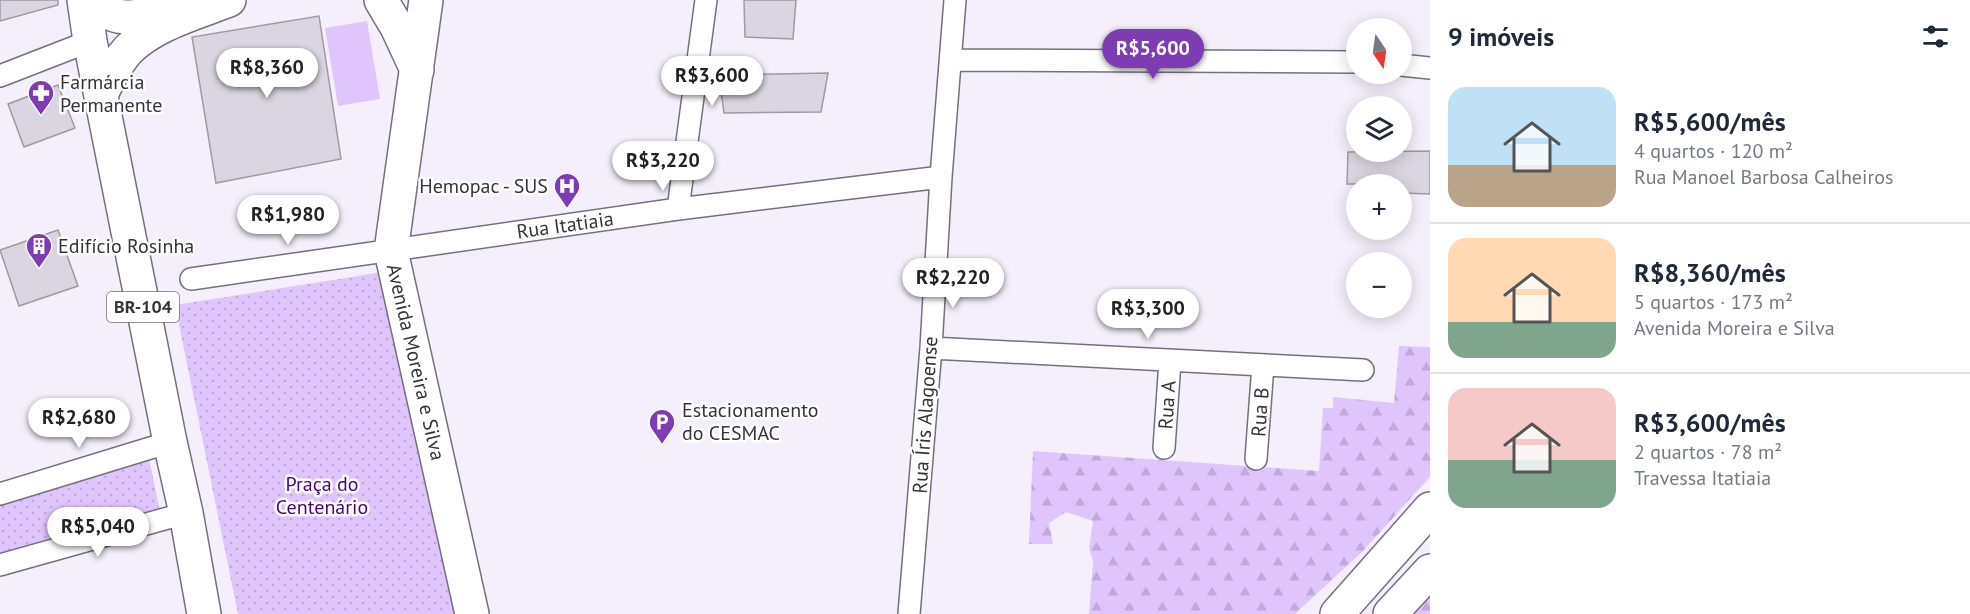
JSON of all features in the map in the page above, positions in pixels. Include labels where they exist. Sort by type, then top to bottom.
[{"type":"main road","points":[[85,0],[111,14],[130,17],[150,13],[186,0]]},
{"type":"main road","name":"BR-104","points":[[85,0],[90,41],[186,513],[204,614]]},
{"type":"main road","points":[[101,94],[116,66],[129,49],[152,32],[229,0]]},
{"type":"main road","points":[[381,0],[397,27],[417,70]]},
{"type":"main road","name":"Avenida Moreira e Silva","points":[[426,0],[391,251],[472,614]]},
{"type":"main road","points":[[1337,614],[1430,509]]},
{"type":"main road","points":[[1315,614],[1382,564]]},
{"type":"main road","points":[[1390,614],[1430,571]]},
{"type":"street","points":[[678,209],[706,0]]},
{"type":"street","name":"Rua Íris Alagoense","points":[[909,614],[931,348],[955,0]]},
{"type":"street","points":[[0,76],[90,41]]},
{"type":"street","points":[[951,60],[1346,62]]},
{"type":"street","points":[[1412,66],[1430,68]]},
{"type":"street","name":"Rua Itatiaia","points":[[191,279],[678,209],[941,177]]},
{"type":"street","points":[[931,348],[1363,370]]},
{"type":"street","name":"Rua A","points":[[1164,448],[1170,361]]},
{"type":"street","name":"Rua B","points":[[1256,459],[1263,364]]},
{"type":"street","points":[[0,494],[170,442]]},
{"type":"street","points":[[0,564],[186,513]]},
{"type":"green space","points":[[367,21],[380,99],[338,106],[325,28]]},
{"type":"green space","name":"Praça do Centenário","points":[[383,272],[456,614],[238,614],[175,305]]},
{"type":"green space","points":[[1399,346],[1430,347],[1430,477],[1363,551],[1295,614],[1089,614],[1093,561],[1089,548],[1093,521],[1066,512],[1049,523],[1053,544],[1029,544],[1033,451],[1319,471],[1323,408],[1333,408],[1333,397],[1394,403]]},
{"type":"green space","points":[[149,458],[160,512],[0,558],[0,503]]},
{"type":"green space","points":[[1430,594],[1430,614],[1411,614]]},
{"type":"building","points":[[0,0],[58,0],[58,5],[0,21]]},
{"type":"building","points":[[744,0],[796,0],[793,39],[745,37]]},
{"type":"building","points":[[319,16],[341,159],[216,183],[192,37]]},
{"type":"building","points":[[828,73],[821,112],[724,113],[719,75]]},
{"type":"building","name":"Farmárcia Permanente","points":[[58,85],[75,128],[24,147],[8,104]]},
{"type":"building","points":[[1412,151],[1430,151],[1430,194],[1412,193],[1412,174],[1347,174],[1348,162],[1412,162]]},
{"type":"building","name":"Edifício Rosinha","points":[[58,230],[78,286],[19,306],[0,250]]},
{"type":"place","name":"Farmárcia Permanente","points":[[41,116]]},
{"type":"place","name":"Hemopac - SUS","points":[[567,209]]},
{"type":"place","name":"Edifício Rosinha","points":[[39,269]]},
{"type":"place","name":"Estacionamento do CESMAC","points":[[662,445]]}]
